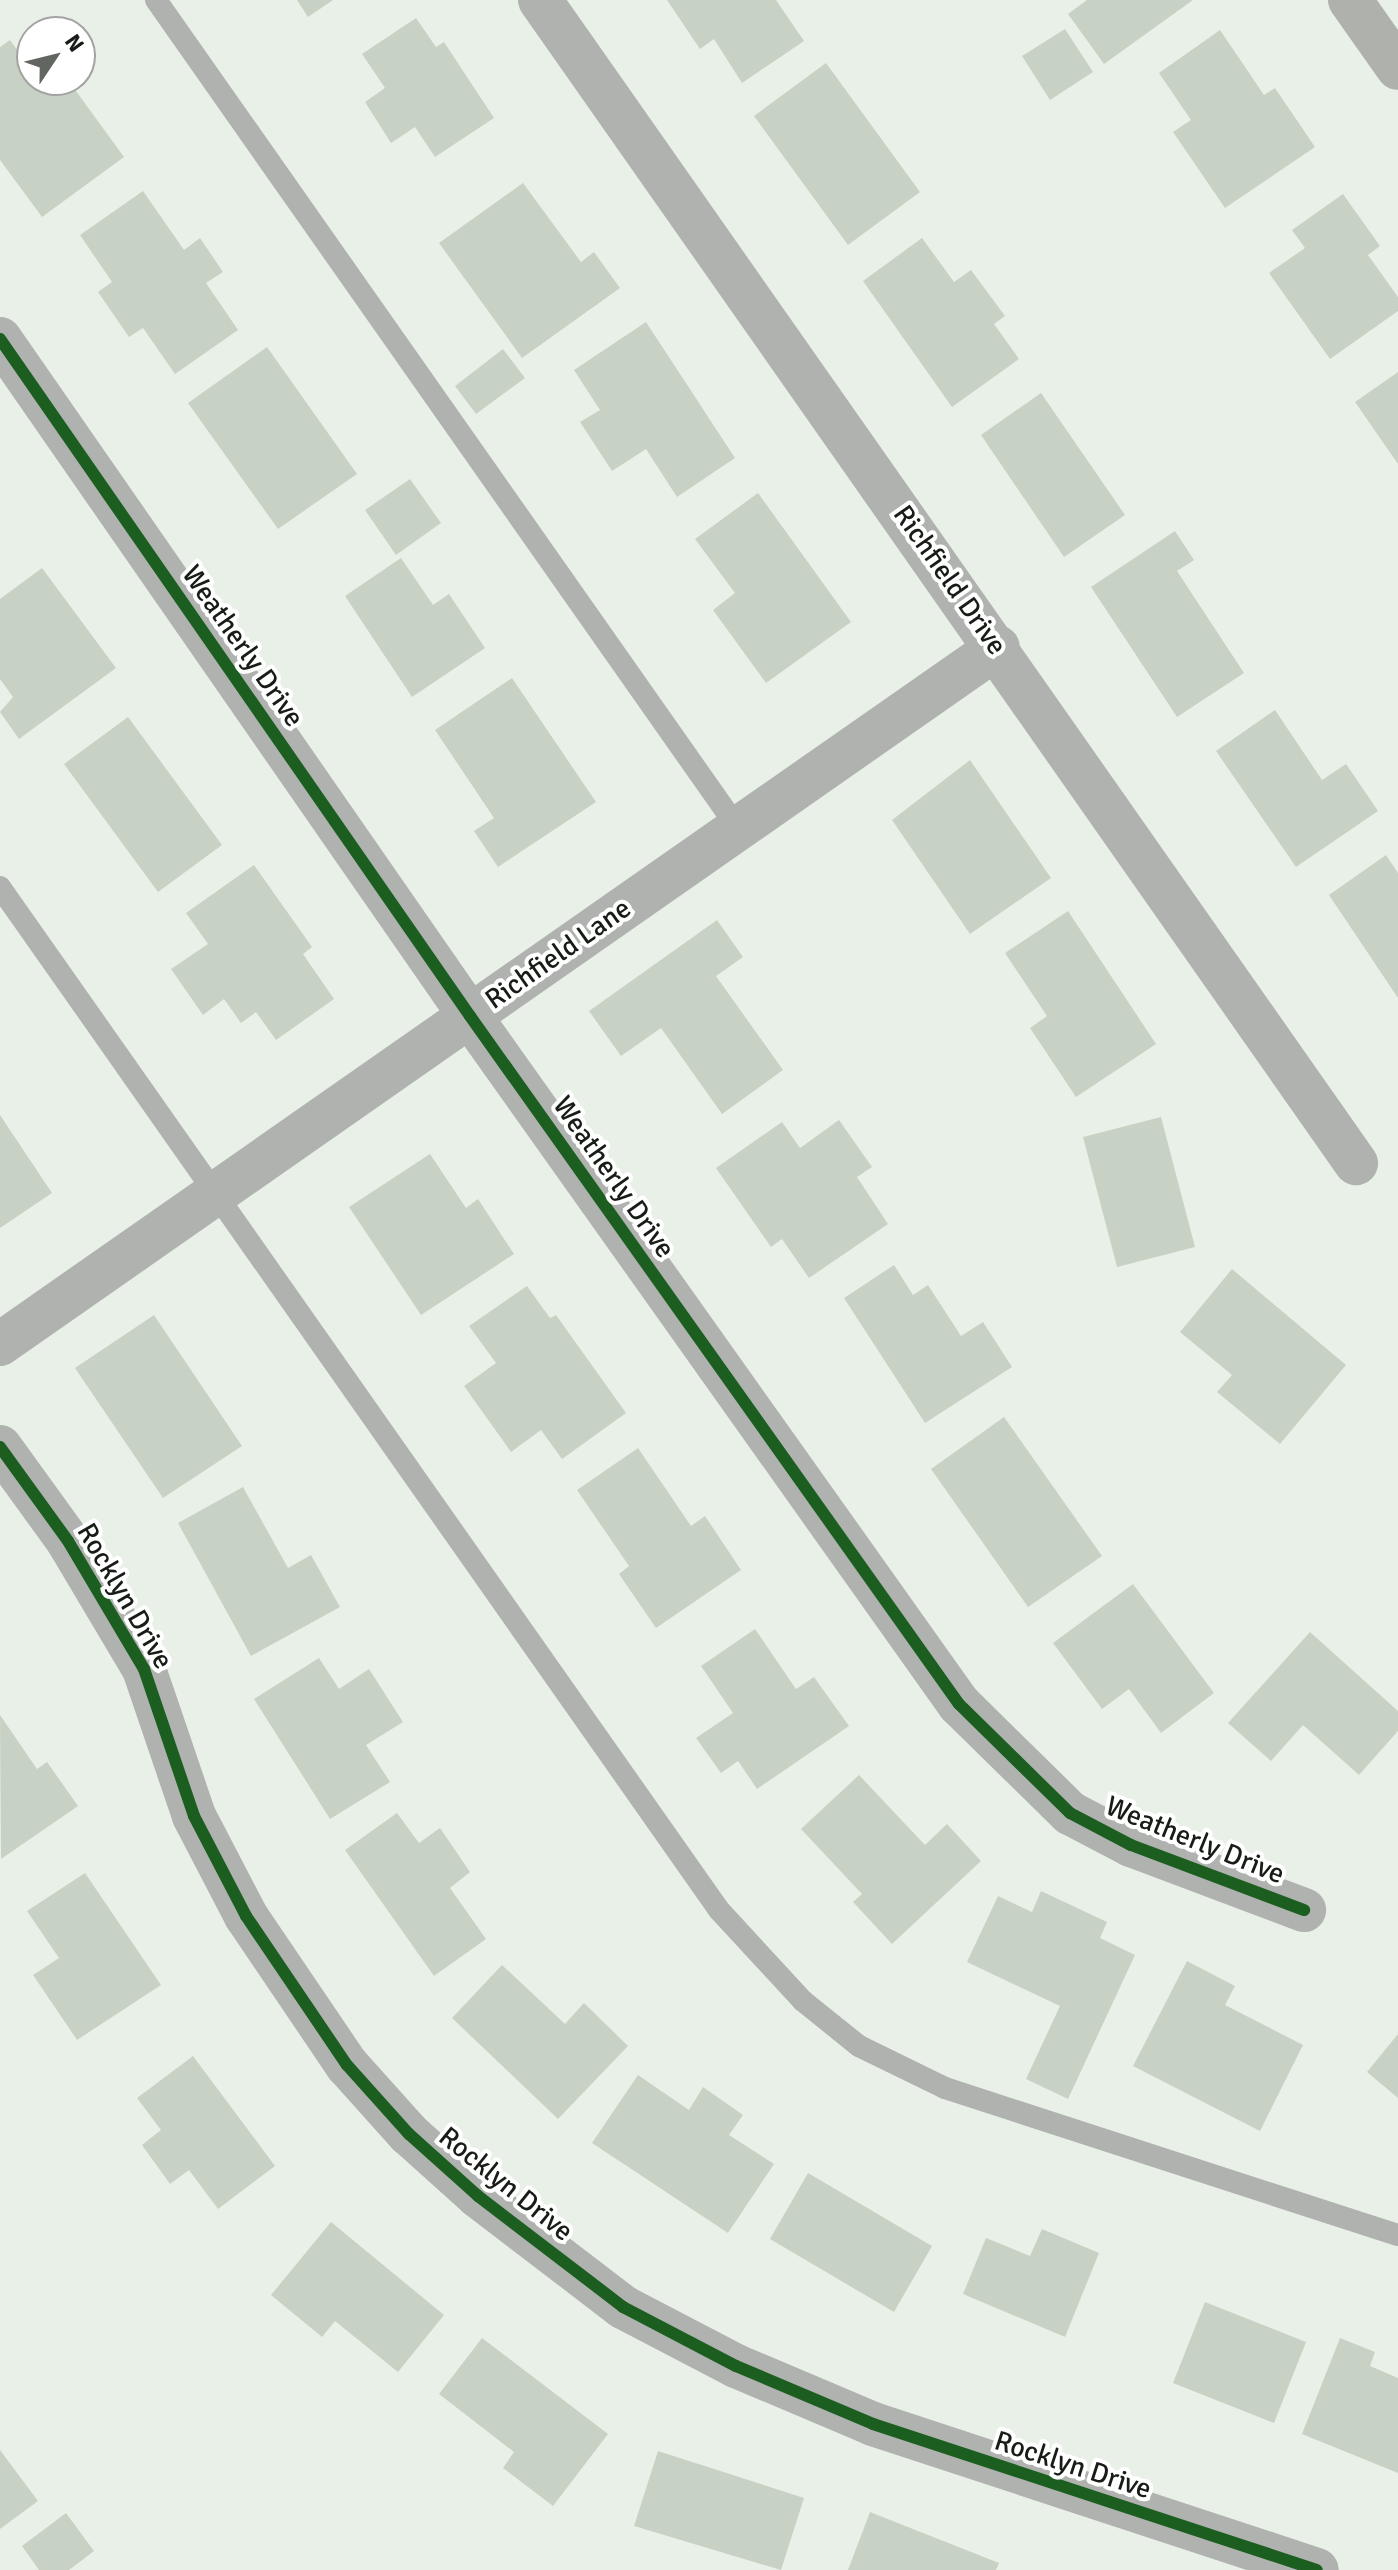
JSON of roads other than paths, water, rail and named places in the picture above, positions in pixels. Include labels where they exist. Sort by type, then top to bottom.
[{"type":"main road","points":[[1350,0],[1398,68]]},
{"type":"street","name":"Richfield Drive","points":[[540,0],[998,647],[1356,1163]]},
{"type":"street","name":"Weatherly Drive","points":[[0,339],[470,1016],[981,1730],[1070,1813],[1131,1845],[1304,1910]]},
{"type":"street","name":"Richfield Lane","points":[[0,1344],[998,647]]},
{"type":"street","name":"Rocklyn Drive","points":[[0,1447],[68,1541],[144,1669],[194,1816],[246,1916],[347,2065],[409,2134],[478,2196],[623,2307],[736,2366],[873,2424],[1317,2570]]},
{"type":"lane","points":[[156,0],[737,827]]},
{"type":"lane","points":[[0,887],[719,1910],[803,2001],[859,2046],[945,2088],[1398,2235]]}]
